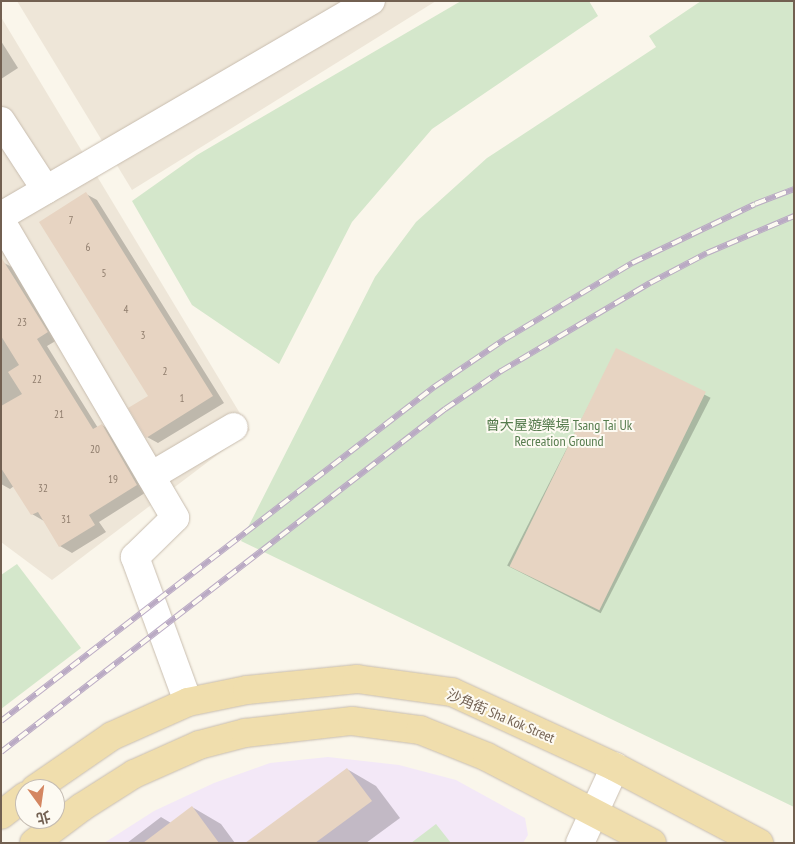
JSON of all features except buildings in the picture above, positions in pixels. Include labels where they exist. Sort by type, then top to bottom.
[{"type":"main road","name":"沙角街 Sha Kok Street","points":[[49,779],[112,736],[188,702],[247,690],[357,679],[452,692],[615,767],[759,843]]},
{"type":"main road","points":[[34,843],[82,807],[134,774],[199,745],[245,733],[352,721],[420,730],[487,757],[652,843]]},
{"type":"main road","points":[[1,815],[15,804]]},
{"type":"street","points":[[1,216],[371,1]]},
{"type":"street","points":[[1,121],[46,190]]},
{"type":"street","points":[[1,221],[175,518],[135,557],[188,702]]},
{"type":"street","points":[[151,476],[234,427]]},
{"type":"street","points":[[580,843],[615,767]]},
{"type":"shaded area","points":[[17,1],[436,1],[132,190]]},
{"type":"shaded area","points":[[1,17],[250,430],[52,580],[1,542]]},
{"type":"shaded area","points":[[328,757],[399,765],[456,780],[525,818],[528,835],[523,843],[104,843],[154,811],[214,783],[270,763]]},
{"type":"green space","points":[[461,1],[589,1],[598,16],[432,129],[352,222],[279,364],[192,305],[132,201],[197,155]]},
{"type":"green space","name":"曾大屋遊樂場 Tsang Tai Uk Recreation Ground","points":[[701,1],[794,1],[794,807],[241,541],[375,277],[416,222],[487,158],[656,47],[649,36]]},
{"type":"green space","points":[[17,564],[81,648],[1,709],[1,575]]},
{"type":"green space","points":[[436,824],[451,843],[411,843]]},
{"type":"railway","points":[[1,721],[434,387],[505,339],[632,263],[755,204],[794,189]]},
{"type":"railway","points":[[1,752],[445,409],[501,371],[650,283],[707,253],[794,216]]}]
